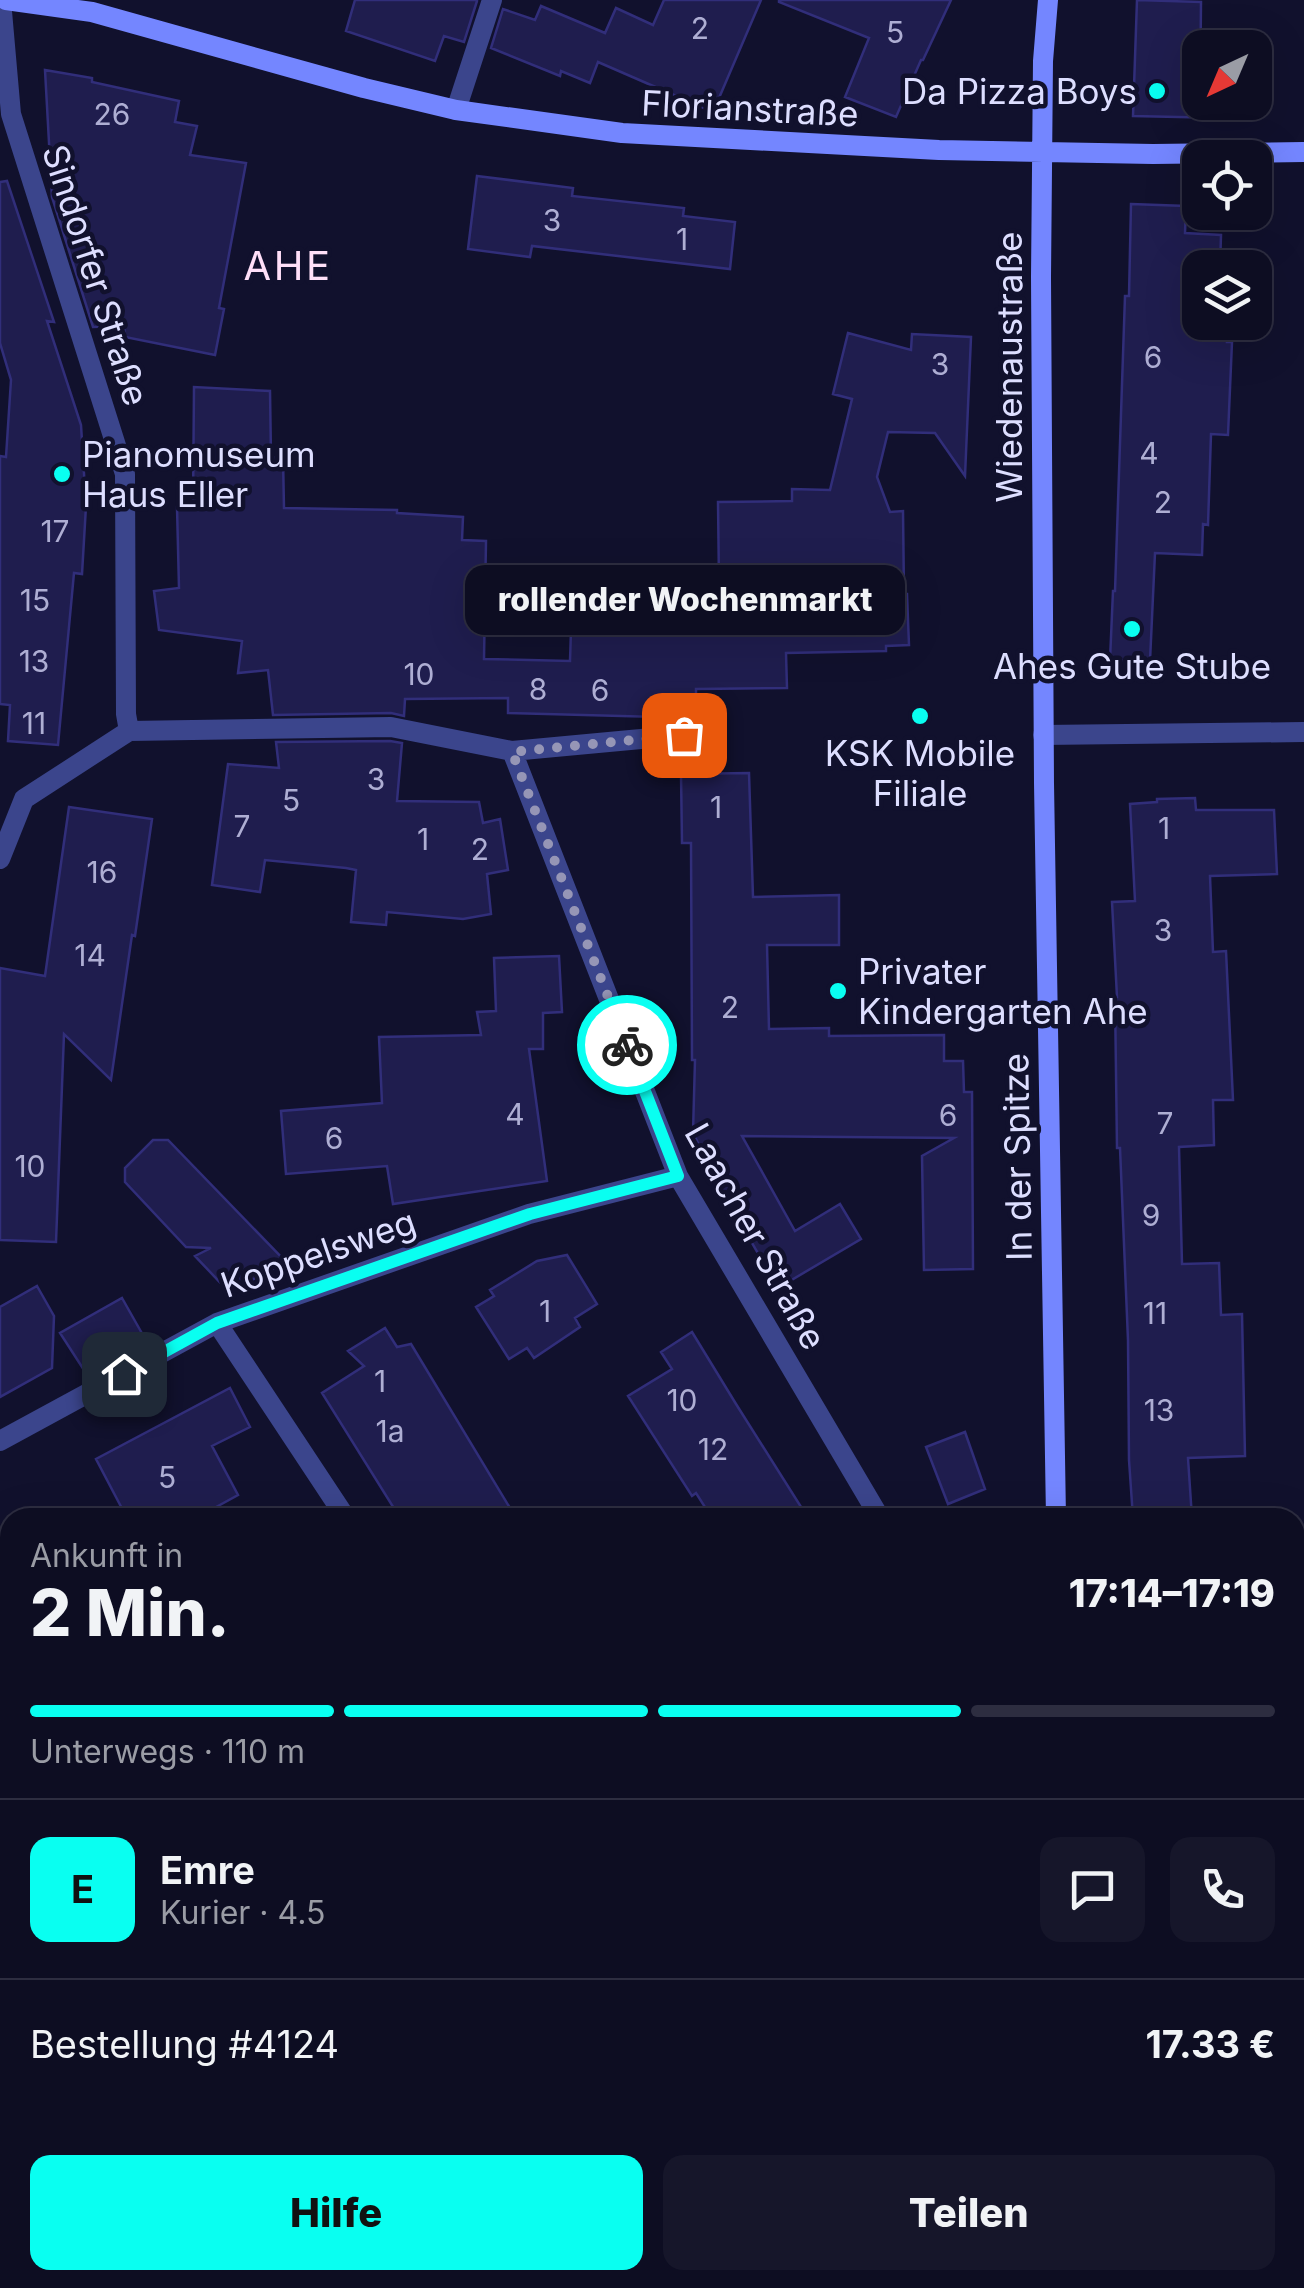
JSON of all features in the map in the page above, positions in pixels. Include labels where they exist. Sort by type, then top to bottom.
[{"type":"street","name":"Florianstraße","points":[[4,0],[92,12],[456,110],[622,134],[939,150],[1304,152]]},
{"type":"street","name":"Sindorfer Straße","points":[[4,0],[11,114],[125,474],[129,730]]},
{"type":"street","points":[[456,110],[492,0]]},
{"type":"street","name":"Wiedenaustraße","points":[[1043,734],[1041,277],[1043,61],[1048,0]]},
{"type":"street","points":[[0,858],[24,798],[129,730],[391,727],[512,752],[684,735]]},
{"type":"street","points":[[1043,734],[1304,732]]},
{"type":"street","name":"In der Spitze","points":[[1043,734],[1056,1508]]},
{"type":"street","name":"Laacher Straße","points":[[512,752],[678,1176],[874,1508]]},
{"type":"street","name":"Koppelsweg","points":[[0,1442],[217,1323],[530,1214],[678,1176]]},
{"type":"street","points":[[217,1323],[339,1508]]},
{"type":"building","points":[[355,0],[477,1],[464,42],[444,36],[435,61],[346,31]]},
{"type":"building","points":[[664,0],[761,0],[713,112],[598,62],[590,83],[561,71],[560,76],[491,48],[503,9],[535,20],[541,6],[605,33],[616,8],[653,25]]},
{"type":"building","points":[[779,0],[951,0],[896,117],[845,97],[869,38]]},
{"type":"building","points":[[1137,0],[1201,2],[1201,30],[1182,30],[1182,117],[1133,116]]},
{"type":"building","points":[[45,70],[179,101],[175,122],[197,126],[190,155],[246,163],[219,308],[224,309],[215,355],[125,337],[124,326],[93,327],[52,197]]},
{"type":"building","points":[[477,176],[573,188],[572,196],[684,208],[683,216],[735,222],[730,269],[532,246],[530,257],[468,249]]},
{"type":"building","points":[[7,181],[54,322],[47,321],[81,425],[86,506],[82,574],[74,573],[58,745],[8,741],[10,705],[0,704],[0,456],[6,457],[11,380],[0,343],[0,182]]},
{"type":"building","points":[[1131,204],[1182,206],[1185,233],[1221,235],[1221,250],[1182,250],[1182,340],[1232,342],[1228,435],[1211,434],[1208,525],[1203,524],[1202,555],[1155,553],[1150,661],[1110,660],[1125,296],[1129,296]]},
{"type":"building","points":[[848,333],[911,350],[912,334],[971,337],[965,476],[935,433],[888,432],[877,477],[890,512],[903,511],[909,645],[886,646],[886,651],[786,653],[787,688],[696,689],[696,718],[508,713],[508,698],[405,699],[404,716],[273,715],[268,670],[238,673],[242,641],[159,630],[154,591],[179,588],[177,507],[193,507],[194,387],[270,391],[271,457],[283,458],[284,508],[397,510],[463,517],[462,540],[486,541],[484,659],[570,661],[572,599],[603,598],[603,587],[719,583],[718,502],[792,501],[792,489],[830,490],[852,399],[833,394]]},
{"type":"building","points":[[276,742],[402,743],[397,801],[479,802],[483,823],[500,819],[508,870],[487,874],[491,914],[463,919],[387,912],[386,925],[351,922],[356,870],[346,868],[265,860],[260,892],[212,885],[228,764],[279,768]]},
{"type":"building","points":[[749,773],[753,897],[839,895],[839,945],[767,945],[769,1029],[829,1028],[829,1036],[944,1035],[944,1061],[963,1061],[964,1092],[972,1092],[973,1269],[924,1270],[922,1156],[954,1138],[742,1136],[795,1231],[840,1204],[861,1239],[778,1288],[693,1133],[691,843],[682,843],[681,774]]},
{"type":"building","points":[[1195,798],[1196,810],[1274,810],[1277,874],[1210,876],[1213,952],[1226,951],[1233,1100],[1213,1100],[1214,1145],[1179,1147],[1182,1264],[1219,1263],[1221,1315],[1242,1314],[1245,1456],[1188,1458],[1191,1508],[1132,1508],[1129,1460],[1112,902],[1135,901],[1130,804]]},
{"type":"building","points":[[69,807],[152,819],[135,936],[132,935],[111,1080],[64,1034],[56,1242],[0,1240],[0,968],[45,976]]},
{"type":"building","points":[[559,956],[562,1012],[543,1013],[543,1049],[529,1049],[547,1181],[393,1204],[387,1166],[286,1174],[281,1111],[382,1103],[379,1037],[481,1035],[477,1012],[496,1011],[494,958]]},
{"type":"building","points":[[153,1140],[168,1140],[286,1262],[229,1292],[195,1256],[211,1248],[186,1247],[125,1182],[125,1168]]},
{"type":"building","points":[[567,1255],[597,1304],[575,1318],[580,1327],[534,1358],[527,1348],[509,1359],[476,1307],[494,1296],[490,1290],[537,1261]]},
{"type":"building","points":[[37,1286],[54,1316],[52,1368],[0,1397],[0,1307]]},
{"type":"building","points":[[122,1298],[144,1337],[84,1370],[60,1333]]},
{"type":"building","points":[[385,1328],[397,1347],[411,1344],[510,1508],[394,1508],[322,1393],[364,1366],[348,1351]]},
{"type":"building","points":[[692,1332],[802,1508],[706,1508],[696,1493],[692,1496],[628,1396],[672,1369],[661,1352]]},
{"type":"building","points":[[230,1388],[250,1427],[212,1446],[238,1495],[214,1508],[122,1508],[96,1459]]},
{"type":"building","points":[[965,1432],[985,1489],[948,1504],[926,1447]]},
{"type":"way so far","points":[[627,1045],[512,752],[684,735]]},
{"type":"place","name":"Da Pizza Boys","points":[[1157,91]]},
{"type":"place","name":"Pianomuseum Haus Eller","points":[[62,474]]},
{"type":"place","name":"Ahes Gute Stube","points":[[1132,629]]},
{"type":"place","name":"KSK Mobile Filiale","points":[[920,716]]},
{"type":"place","name":"rollender Wochenmarkt","points":[[684,735]]},
{"type":"place","name":"Privater Kindergarten Ahe","points":[[838,991]]},
{"type":"district","name":"AHE","points":[[288,265]]},
{"type":"route","points":[[124,1374],[217,1323],[530,1214],[678,1176],[627,1045]]}]
